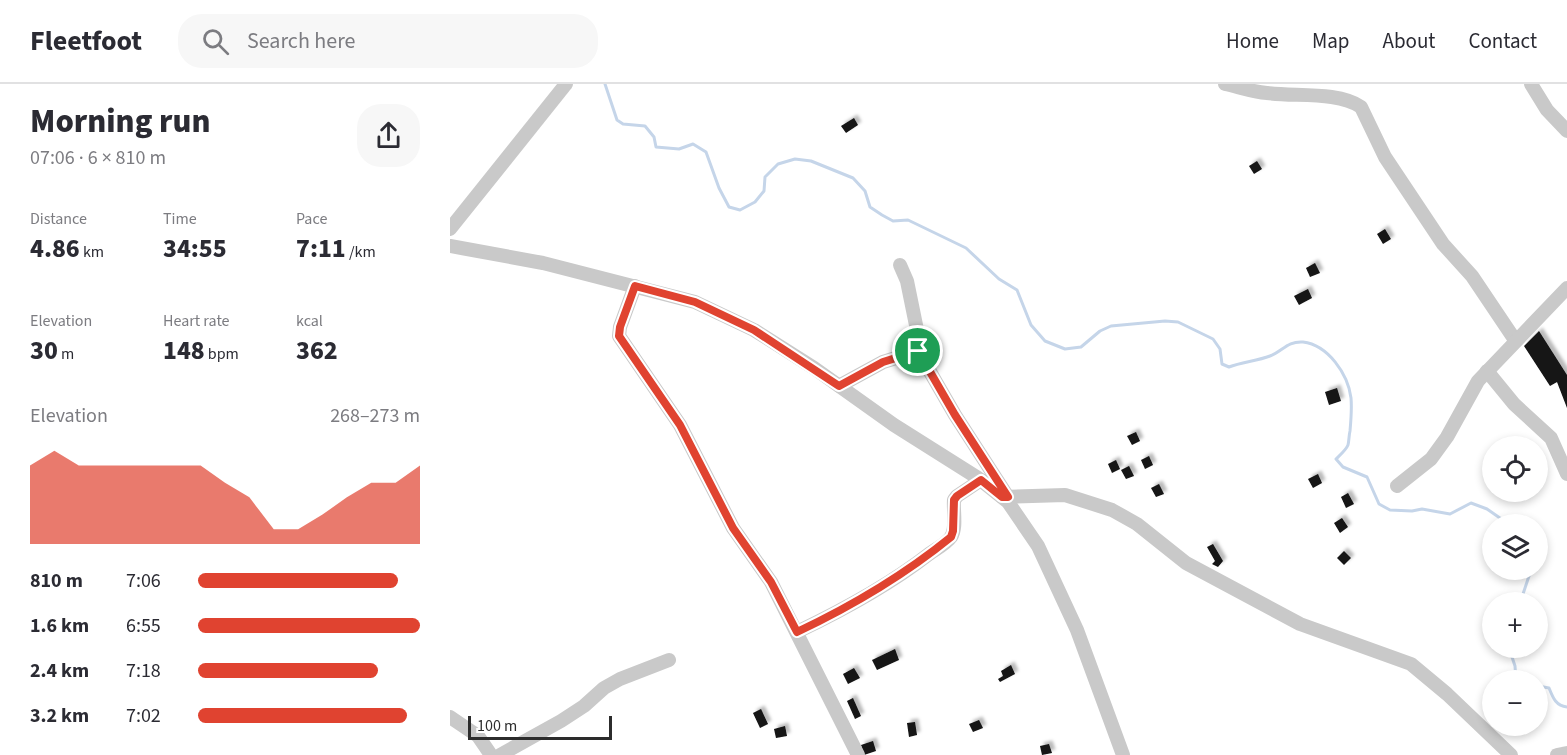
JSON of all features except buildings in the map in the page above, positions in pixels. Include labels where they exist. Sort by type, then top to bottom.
[{"type":"street","points":[[450,229],[566,84]]},
{"type":"street","points":[[1225,84],[1265,93],[1327,96],[1353,102],[1360,107],[1385,157],[1443,244],[1472,276],[1515,340]]},
{"type":"street","points":[[1531,84],[1547,110],[1567,131]]},
{"type":"street","points":[[450,246],[543,263],[695,302],[754,330],[1005,497],[1065,495],[1112,510],[1137,524],[1186,563],[1300,624],[1411,664],[1447,694],[1511,755]]},
{"type":"street","points":[[900,265],[907,281],[917,330],[918,351],[1043,556],[1077,630],[1123,755]]},
{"type":"street","points":[[635,286],[619,336],[680,425],[733,528],[771,582],[858,755]]},
{"type":"street","points":[[1397,486],[1431,459],[1447,437],[1478,381],[1567,288]]},
{"type":"street","points":[[839,386],[883,362],[918,351]]},
{"type":"street","points":[[1487,371],[1514,405],[1551,438],[1567,474]]},
{"type":"street","points":[[797,632],[867,597],[914,566],[951,537],[954,500],[981,480]]},
{"type":"street","points":[[500,755],[561,721],[584,706],[604,688],[669,660]]},
{"type":"street","points":[[450,717],[478,736],[491,755]]},
{"type":"street","points":[[1557,755],[1567,753]]},
{"type":"waterway","points":[[605,84],[617,120],[623,124],[645,126],[654,137],[656,147],[679,149],[693,144],[706,152],[719,188],[729,207],[740,210],[755,202],[764,191],[765,177],[778,164],[795,159],[811,161],[853,178],[865,191],[870,207],[882,215],[893,221],[908,220],[966,248],[999,279],[1017,290],[1031,325],[1045,341],[1065,349],[1081,347],[1100,331],[1111,326],[1165,321],[1178,322],[1213,339],[1220,349],[1222,364],[1229,367],[1270,356],[1293,343],[1312,344],[1335,362],[1346,380],[1351,398],[1348,443],[1346,449],[1336,459],[1343,467],[1367,477],[1379,504],[1390,510],[1422,509],[1450,514],[1471,503],[1494,514]]},
{"type":"waterway","points":[[1524,592],[1528,580]]},
{"type":"waterway","points":[[1512,658],[1515,670]]},
{"type":"waterway","points":[[1548,688],[1558,703],[1567,707]]},
{"type":"route","points":[[635,286],[695,302],[754,330],[839,386],[883,362],[918,351],[955,415],[1008,497],[1002,497],[981,480],[954,500],[951,537],[914,566],[867,597],[797,632],[771,582],[733,528],[680,425],[619,336],[635,286]]}]
